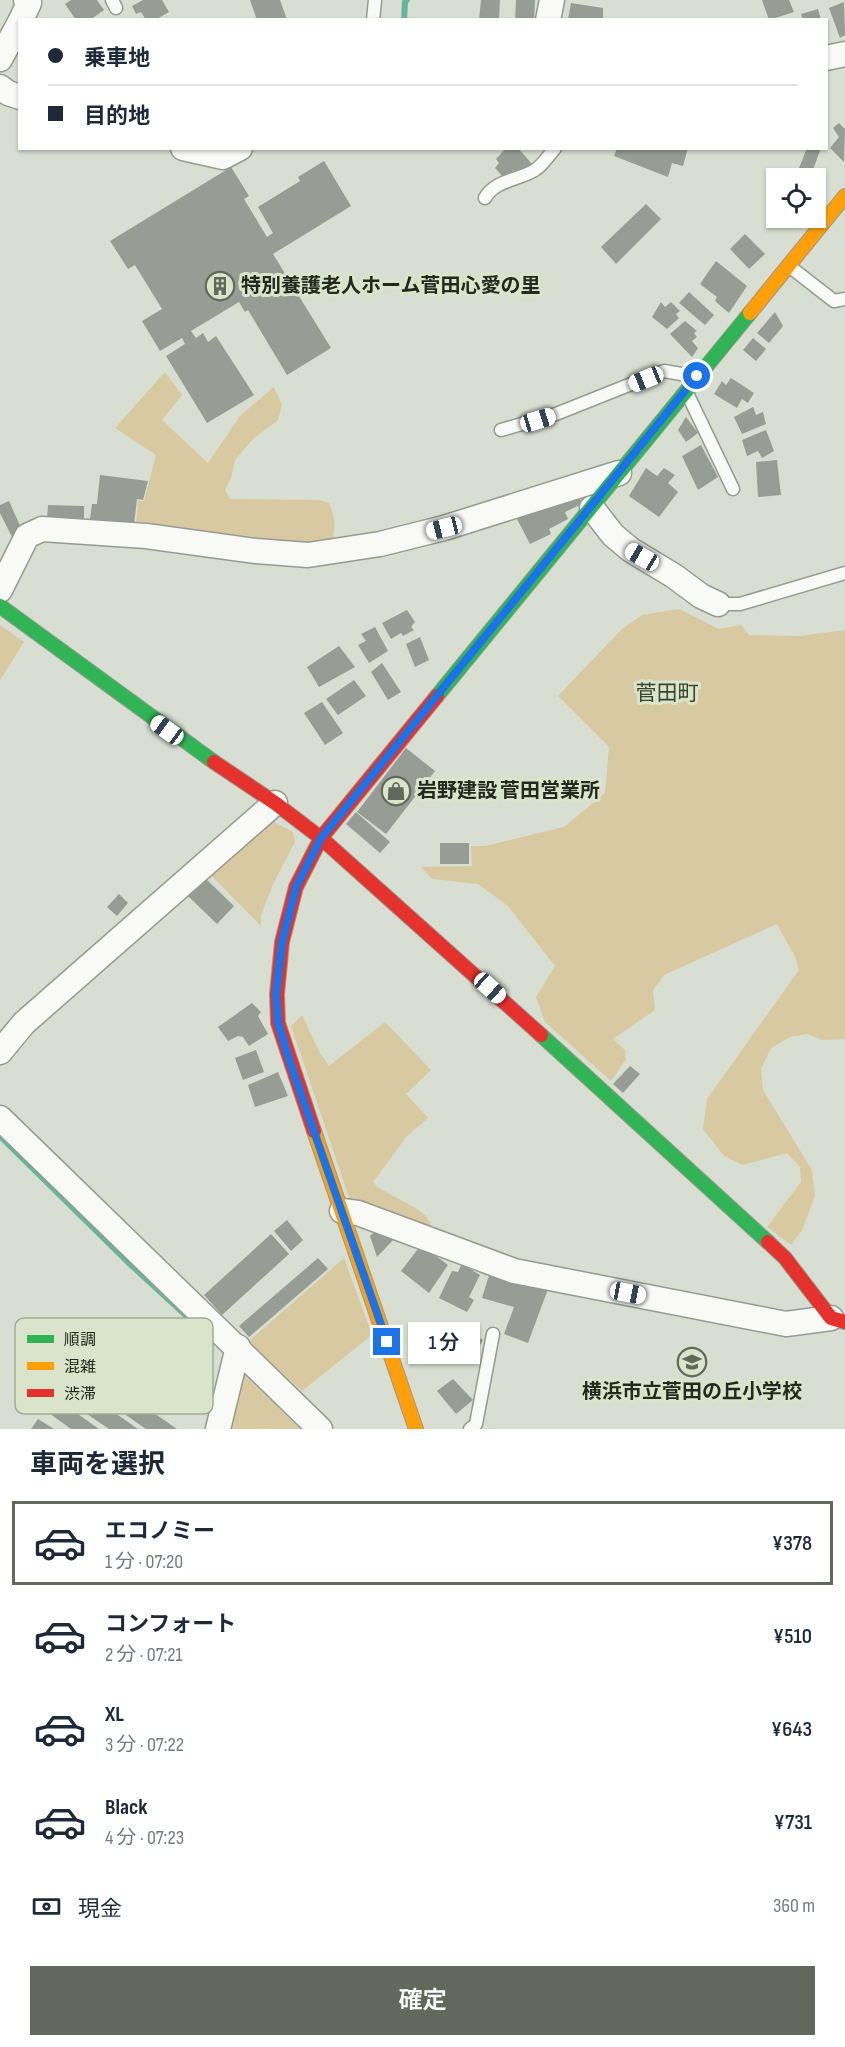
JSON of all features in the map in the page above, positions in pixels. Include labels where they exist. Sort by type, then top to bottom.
[{"type":"street","points":[[548,18],[552,0]]},
{"type":"street","points":[[0,58],[18,24]]},
{"type":"street","points":[[828,58],[845,54]]},
{"type":"street","points":[[0,87],[18,96]]},
{"type":"street","points":[[192,150],[223,157],[236,150]]},
{"type":"street","points":[[416,1429],[278,1023],[276,994],[282,942],[296,887],[321,838],[845,196]]},
{"type":"street","points":[[0,590],[27,536],[42,529],[146,536],[256,551],[308,555],[380,544],[444,528],[619,473]]},
{"type":"street","points":[[592,508],[613,535],[631,550],[674,576],[701,596],[718,604]]},
{"type":"street","points":[[0,606],[204,756],[275,802],[321,838],[762,1235],[785,1258],[838,1320]]},
{"type":"street","points":[[0,1052],[24,1023],[275,802]]},
{"type":"street","points":[[0,1118],[208,1318]]},
{"type":"street","points":[[342,1211],[358,1213],[514,1271],[786,1324],[838,1320]]},
{"type":"street","points":[[213,1323],[320,1429]]},
{"type":"street","points":[[218,1429],[238,1347]]},
{"type":"lane","points":[[373,18],[375,0]]},
{"type":"lane","points":[[485,198],[489,191],[497,186],[536,170],[553,150]]},
{"type":"lane","points":[[789,266],[834,301],[845,299]]},
{"type":"lane","points":[[501,430],[556,414],[664,371],[697,376]]},
{"type":"lane","points":[[686,391],[733,489]]},
{"type":"lane","points":[[718,604],[740,604],[845,573]]},
{"type":"lane","points":[[470,1429],[476,1424],[493,1334]]},
{"type":"shaded area","points":[[165,372],[182,395],[162,420],[208,463],[240,416],[274,387],[282,405],[278,420],[253,439],[235,460],[231,478],[225,490],[230,499],[319,500],[329,503],[334,522],[332,542],[298,548],[136,526],[138,501],[144,501],[156,455],[115,428]]},
{"type":"shaded area","points":[[679,609],[719,629],[741,625],[749,635],[800,636],[845,630],[845,1039],[822,1040],[807,1034],[790,1037],[771,1048],[761,1069],[763,1090],[812,1170],[815,1196],[802,1230],[791,1245],[767,1227],[801,1182],[800,1167],[787,1153],[742,1165],[724,1156],[703,1129],[707,1099],[799,970],[795,957],[777,924],[664,975],[653,990],[655,1010],[613,1039],[625,1050],[626,1059],[611,1081],[545,1022],[536,997],[555,966],[508,906],[478,884],[432,879],[421,867],[472,866],[471,846],[485,846],[564,827],[605,793],[609,747],[558,696],[622,629],[642,615]]},
{"type":"shaded area","points":[[0,625],[24,642],[0,680]]},
{"type":"shaded area","points":[[260,815],[293,832],[295,842],[274,882],[261,915],[261,926],[202,866]]},
{"type":"shaded area","points":[[302,1015],[320,1053],[329,1066],[385,1022],[431,1070],[406,1094],[428,1118],[407,1136],[373,1182],[377,1187],[426,1216],[435,1232],[350,1200],[291,1026]]},
{"type":"shaded area","points":[[344,1258],[372,1335],[302,1391],[248,1342]]},
{"type":"shaded area","points":[[238,1369],[300,1429],[223,1429]]},
{"type":"building","points":[[71,0],[97,0],[104,10],[93,18],[75,18],[65,4]]},
{"type":"building","points":[[143,0],[162,0],[169,12],[158,18],[145,18],[141,12],[136,14],[132,6]]},
{"type":"building","points":[[250,0],[280,0],[286,18],[256,18]]},
{"type":"building","points":[[481,0],[500,0],[499,18],[479,18]]},
{"type":"building","points":[[516,0],[535,0],[534,18],[515,18]]},
{"type":"building","points":[[762,0],[789,0],[794,12],[768,18]]},
{"type":"building","points":[[844,2],[845,35],[840,38],[829,8]]},
{"type":"building","points":[[571,3],[603,8],[603,18],[568,18]]},
{"type":"building","points":[[818,9],[820,18],[802,18],[801,14]]},
{"type":"building","points":[[839,123],[845,129],[844,162],[830,148],[839,137],[833,128]]},
{"type":"building","points":[[504,150],[520,150],[532,164],[517,174],[514,170],[504,178],[495,168],[499,163],[496,159]]},
{"type":"building","points":[[616,150],[687,150],[683,166],[672,163],[668,177],[614,156]]},
{"type":"building","points":[[806,150],[820,150],[814,168],[799,168]]},
{"type":"building","name":"特別養護老人ホーム菅田心愛の里","points":[[324,161],[351,206],[273,254],[331,348],[287,375],[248,310],[245,312],[239,302],[191,331],[196,338],[203,333],[208,342],[216,336],[254,395],[207,423],[166,356],[185,344],[182,338],[160,351],[142,321],[162,309],[135,265],[128,269],[110,241],[231,167],[249,196],[244,199],[267,237],[273,233],[258,207],[300,181],[298,177]]},
{"type":"building","points":[[646,204],[661,219],[616,264],[601,247]]},
{"type":"building","points":[[745,234],[765,254],[749,269],[730,249]]},
{"type":"building","points":[[716,261],[747,286],[729,313],[715,301],[717,297],[700,284]]},
{"type":"building","points":[[689,292],[714,315],[705,325],[679,303]]},
{"type":"building","points":[[661,302],[665,307],[671,302],[680,311],[676,314],[679,318],[667,329],[652,317]]},
{"type":"building","points":[[775,312],[783,326],[769,343],[757,333]]},
{"type":"building","points":[[685,321],[697,331],[694,333],[697,337],[692,341],[698,348],[692,357],[670,334]]},
{"type":"building","points":[[753,338],[766,349],[756,361],[743,350]]},
{"type":"building","points":[[731,378],[754,393],[748,403],[742,399],[737,408],[714,394],[722,381],[726,385]]},
{"type":"building","points":[[753,407],[756,415],[763,412],[766,424],[742,434],[734,417]]},
{"type":"building","points":[[686,417],[698,433],[686,442],[678,430]]},
{"type":"building","points":[[766,430],[774,451],[762,458],[758,451],[747,456],[742,440]]},
{"type":"building","points":[[701,445],[718,477],[698,490],[682,456]]},
{"type":"building","points":[[777,460],[781,495],[758,497],[756,462]]},
{"type":"building","points":[[646,468],[657,476],[664,468],[675,475],[668,483],[678,492],[659,517],[629,496]]},
{"type":"building","points":[[100,475],[148,481],[143,500],[137,499],[134,524],[90,519],[92,504],[97,504]]},
{"type":"building","points":[[576,491],[582,504],[565,512],[568,519],[549,529],[551,534],[530,544],[517,519]]},
{"type":"building","points":[[9,501],[22,530],[13,539],[0,513],[0,505]]},
{"type":"building","points":[[48,505],[84,506],[84,521],[47,520]]},
{"type":"building","points":[[407,610],[415,622],[411,627],[414,630],[403,636],[401,633],[391,639],[382,623]]},
{"type":"building","points":[[375,627],[388,651],[369,663],[358,645],[366,641],[361,634]]},
{"type":"building","points":[[420,637],[429,660],[415,667],[406,644]]},
{"type":"building","points":[[339,646],[355,667],[319,687],[307,667]]},
{"type":"building","points":[[382,663],[401,692],[388,700],[371,672]]},
{"type":"building","points":[[354,680],[366,696],[338,715],[326,699]]},
{"type":"building","points":[[322,702],[343,733],[325,745],[304,713]]},
{"type":"building","name":"岩野建設 菅田営業所","points":[[406,748],[435,771],[386,834],[357,812]]},
{"type":"building","points":[[356,812],[390,842],[380,853],[346,824]]},
{"type":"building","points":[[440,843],[469,843],[469,864],[440,864]]},
{"type":"building","points":[[205,878],[234,906],[217,924],[188,896]]},
{"type":"building","points":[[119,894],[128,903],[117,916],[107,907]]},
{"type":"building","points":[[252,1003],[261,1012],[258,1016],[268,1034],[249,1046],[243,1037],[238,1036],[228,1041],[218,1027]]},
{"type":"building","points":[[256,1050],[264,1072],[243,1080],[235,1058]]},
{"type":"building","points":[[630,1066],[640,1074],[623,1093],[613,1084]]},
{"type":"building","points":[[278,1072],[288,1096],[255,1107],[248,1085]]},
{"type":"building","points":[[287,1220],[303,1240],[291,1251],[274,1231]]},
{"type":"building","points":[[378,1229],[394,1239],[377,1257],[370,1236]]},
{"type":"building","points":[[271,1234],[289,1254],[222,1315],[204,1295]]},
{"type":"building","points":[[421,1245],[448,1265],[429,1293],[401,1271]]},
{"type":"building","points":[[318,1258],[328,1269],[249,1337],[239,1326]]},
{"type":"building","points":[[462,1264],[480,1275],[469,1297],[474,1300],[467,1312],[439,1298],[452,1271],[458,1272]]},
{"type":"building","points":[[490,1272],[548,1289],[528,1343],[504,1334],[514,1307],[482,1298]]},
{"type":"building","points":[[456,1323],[483,1340],[472,1358],[444,1339]]},
{"type":"building","points":[[453,1379],[473,1400],[456,1414],[437,1391]]},
{"type":"building","points":[[50,1414],[78,1414],[99,1429],[71,1429]]},
{"type":"building","points":[[87,1414],[117,1414],[138,1429],[109,1429]]},
{"type":"building","points":[[125,1414],[155,1414],[177,1429],[146,1429]]},
{"type":"building","points":[[38,1419],[54,1429],[31,1429]]},
{"type":"waterway","points":[[404,18],[407,0]]},
{"type":"waterway","points":[[0,1136],[130,1264],[189,1318]]},
{"type":"traffic: fast","points":[[437,696],[750,313]]},
{"type":"traffic: fast","points":[[0,606],[214,762]]},
{"type":"traffic: fast","points":[[541,1035],[768,1242]]},
{"type":"traffic: slow","points":[[750,313],[845,196]]},
{"type":"traffic: slow","points":[[314,1131],[416,1429]]},
{"type":"traffic: jam","points":[[314,1131],[278,1023],[277,994],[282,942],[296,887],[321,838],[437,696]]},
{"type":"traffic: jam","points":[[214,762],[275,803],[321,838],[541,1035]]},
{"type":"traffic: jam","points":[[768,1242],[785,1258],[831,1318],[845,1322]]},
{"type":"place","name":"特別養護老人ホーム菅田心愛の里","points":[[220,286]]},
{"type":"place","name":"岩野建設 菅田営業所","points":[[396,791]]},
{"type":"place","name":"横浜市立菅田の丘小学校","points":[[692,1362]]},
{"type":"district","name":"菅田町","points":[[667,693]]},
{"type":"route","points":[[387,1342],[278,1023],[276,994],[282,942],[296,887],[321,838],[592,508],[697,376]]}]
